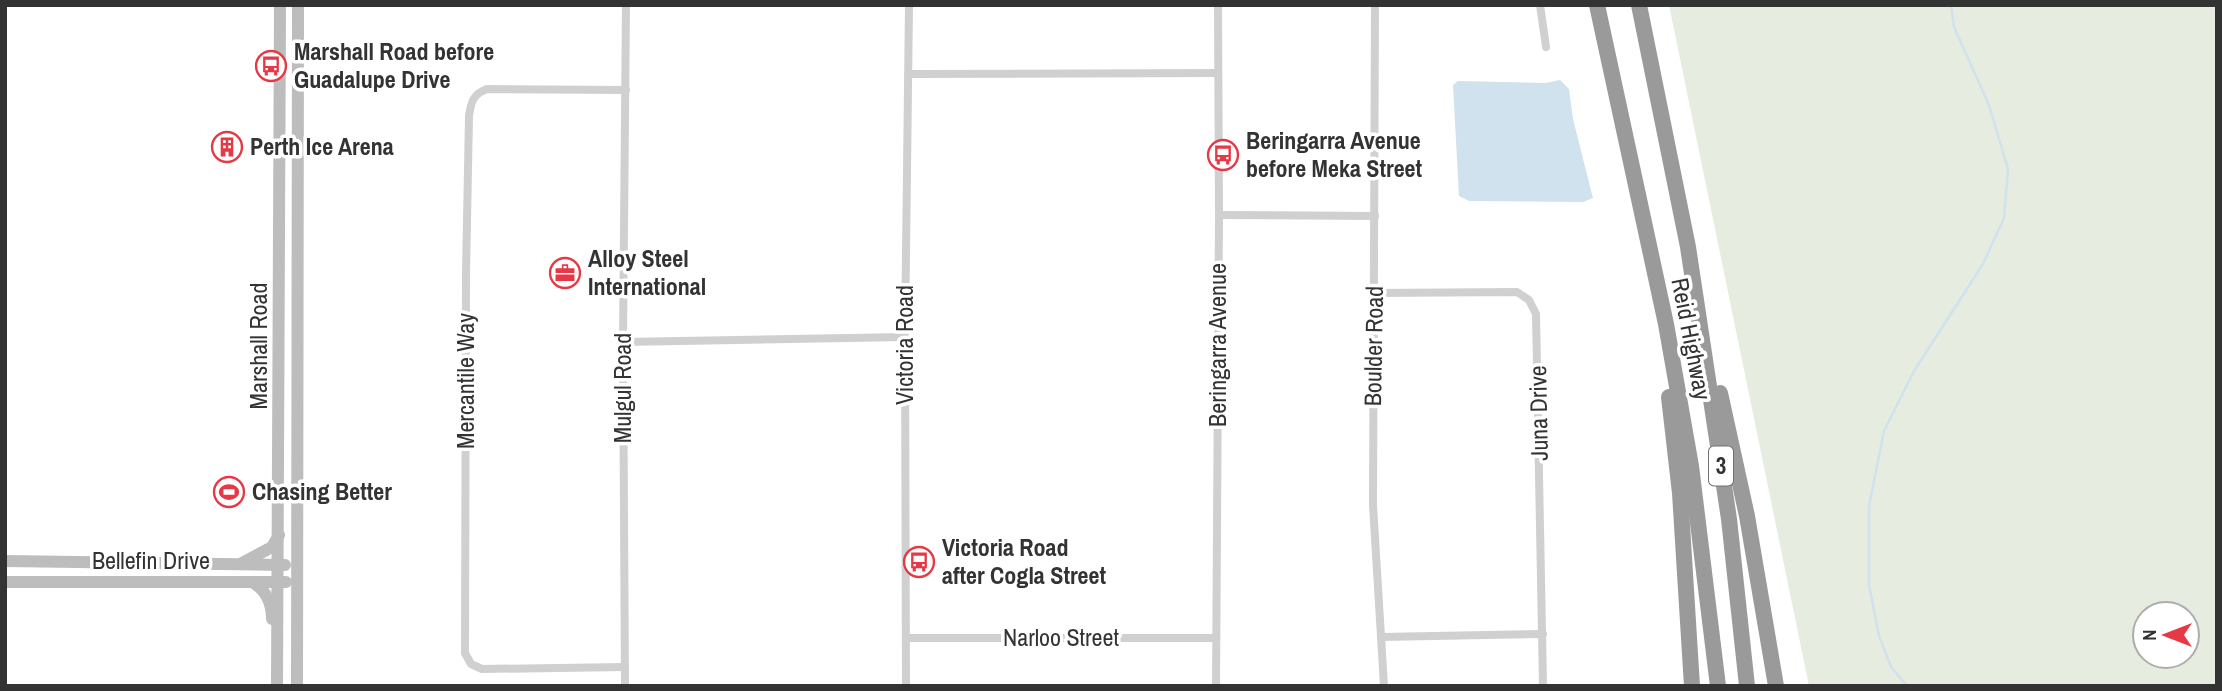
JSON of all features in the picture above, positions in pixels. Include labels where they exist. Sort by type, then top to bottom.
[{"type":"highway","name":"Reid Highway","points":[[1597,5],[1666,324],[1691,466],[1718,686]]},
{"type":"highway","name":"Reid Highway","points":[[1639,5],[1688,247],[1729,519],[1747,686]]},
{"type":"highway","points":[[1688,247],[1747,516],[1776,686]]},
{"type":"highway","points":[[1653,266],[1680,493],[1692,686]]},
{"type":"main road","name":"Marshall Road","points":[[276,686],[279,582],[280,5]]},
{"type":"main road","name":"Marshall Road","points":[[297,686],[298,5]]},
{"type":"main road","points":[[236,565],[272,547],[279,535]]},
{"type":"main road","name":"Bellefin Drive","points":[[5,561],[296,565]]},
{"type":"main road","name":"Bellefin Drive","points":[[5,582],[297,582]]},
{"type":"main road","points":[[252,582],[260,586],[266,594],[272,612],[272,669],[276,686]]},
{"type":"street","name":"Mulgul Road","points":[[625,686],[623,342],[626,5]]},
{"type":"street","name":"Victoria Road","points":[[906,686],[905,337],[909,5]]},
{"type":"street","name":"Beringarra Avenue","points":[[1216,686],[1220,215],[1218,5]]},
{"type":"street","name":"Boulder Road","points":[[1375,5],[1373,505],[1384,686]]},
{"type":"street","points":[[1540,5],[1546,47]]},
{"type":"street","points":[[908,74],[1218,73]]},
{"type":"street","name":"Mercantile Way","points":[[625,667],[482,669],[471,664],[466,653],[466,274],[469,116],[471,103],[477,93],[487,89],[626,90]]},
{"type":"street","points":[[1220,215],[1375,216]]},
{"type":"street","name":"Juna Drive","points":[[1374,293],[1517,292],[1529,300],[1536,314],[1543,686]]},
{"type":"street","points":[[623,342],[905,337]]},
{"type":"street","points":[[1381,637],[1543,634]]},
{"type":"street","name":"Narloo Street","points":[[906,638],[1216,638]]},
{"type":"shaded area","points":[[1669,5],[2217,5],[2217,686],[1809,686]]},
{"type":"water","points":[[1560,80],[1569,89],[1573,119],[1593,198],[1583,202],[1469,201],[1459,196],[1453,85],[1458,81],[1545,83]]},
{"type":"waterway","points":[[1907,686],[1891,667],[1879,636],[1869,585],[1869,506],[1884,431],[1914,371],[1983,264],[2004,218],[2008,169],[1989,105],[1954,27],[1951,5]]},
{"type":"place","name":"Marshall Road before Guadalupe Drive","points":[[271,66]]},
{"type":"place","name":"Perth Ice Arena","points":[[227,147]]},
{"type":"place","name":"Beringarra Avenue before Meka Street","points":[[1223,155]]},
{"type":"place","name":"Alloy Steel International","points":[[565,273]]},
{"type":"place","name":"Chasing Better","points":[[229,492]]},
{"type":"place","name":"Victoria Road after Cogla Street","points":[[919,562]]}]
